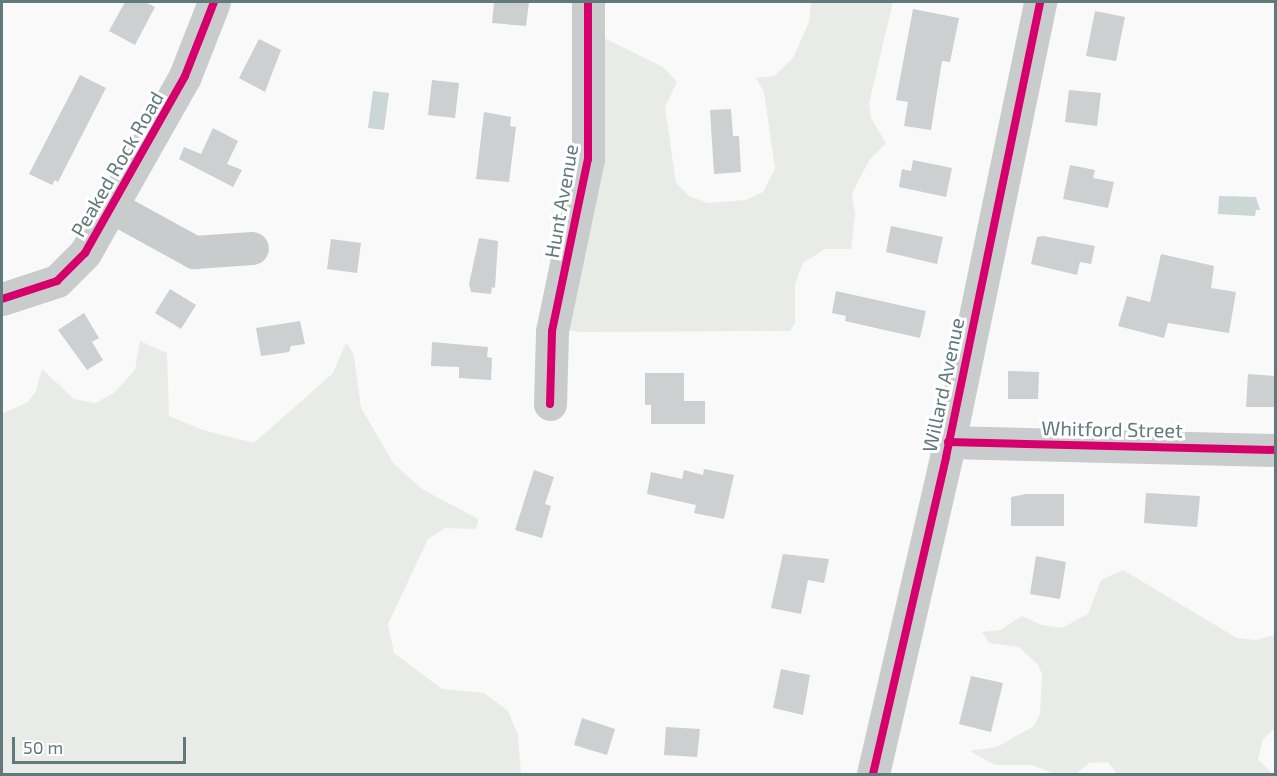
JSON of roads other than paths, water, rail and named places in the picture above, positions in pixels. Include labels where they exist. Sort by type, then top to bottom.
[{"type":"street","name":"Peaked Rock Road","points":[[2,299],[57,281],[86,253],[185,76],[214,2]]},
{"type":"street","name":"Hunt Avenue","points":[[550,404],[552,331],[588,159],[588,2]]},
{"type":"street","name":"Willard Avenue","points":[[873,774],[948,442],[1040,2]]},
{"type":"street","points":[[112,207],[194,252],[252,248]]},
{"type":"street","name":"Whitford Street","points":[[948,442],[1275,450]]}]
